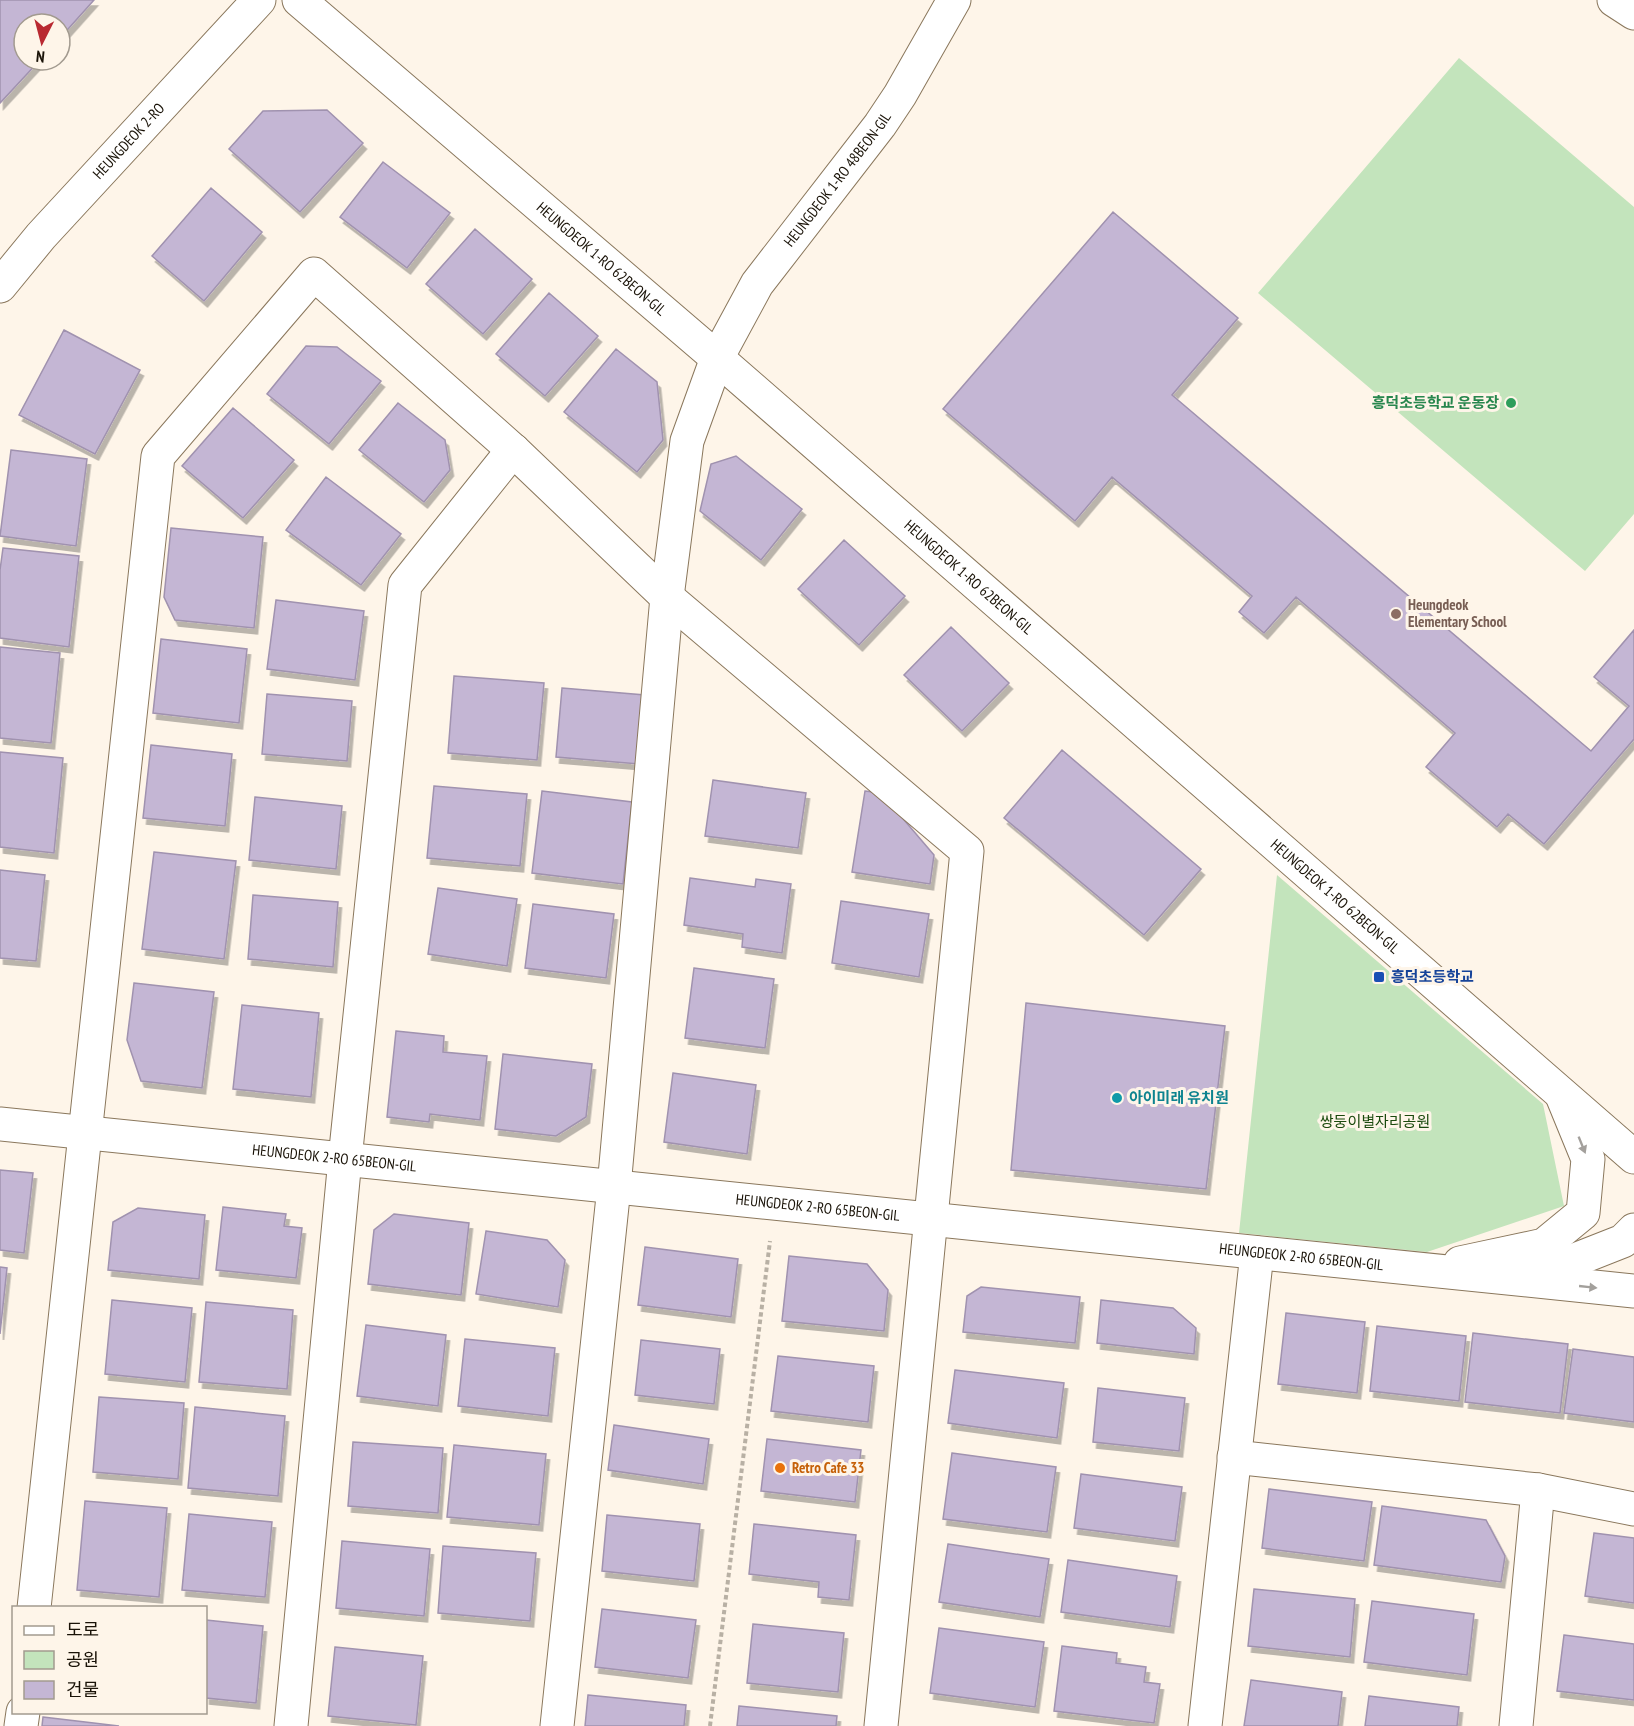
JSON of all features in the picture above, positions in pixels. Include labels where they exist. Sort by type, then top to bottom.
[{"type":"street","name":"HEUNGDEOK 2-RO","points":[[0,286],[41,236],[259,0]]},
{"type":"street","name":"HEUNGDEOK 1-RO 62BEON-GIL","points":[[299,0],[717,358],[1561,1091],[1634,1157]]},
{"type":"street","name":"HEUNGDEOK 1-RO 48BEON-GIL","points":[[557,1726],[614,1187],[667,597],[687,441],[717,358],[757,284],[880,125],[900,95],[954,0]]},
{"type":"street","points":[[1614,0],[1634,13]]},
{"type":"street","points":[[34,1606],[87,1133],[158,456],[314,274],[513,450],[667,597],[967,851],[933,1219],[881,1726]]},
{"type":"street","points":[[291,1726],[345,1159],[405,585],[513,450]]},
{"type":"street","points":[[1425,1270],[1544,1245],[1583,1214],[1588,1159],[1561,1091]]},
{"type":"street","name":"HEUNGDEOK 2-RO 65BEON-GIL","points":[[0,1124],[1634,1291]]},
{"type":"street","points":[[1425,1270],[1567,1263],[1623,1241],[1634,1230]]},
{"type":"street","points":[[1205,1726],[1257,1253]]},
{"type":"street","points":[[1234,1457],[1538,1490],[1634,1509]]},
{"type":"street","points":[[1516,1726],[1538,1490]]},
{"type":"path","points":[[710,1726],[775,1203]]},
{"type":"green space","name":"흥덕초등학교 운동장","points":[[1459,58],[1634,207],[1634,514],[1585,571],[1258,293]]},
{"type":"green space","name":"쌍둥이별자리공원","points":[[1277,875],[1543,1104],[1564,1206],[1427,1252],[1239,1233]]},
{"type":"building","points":[[0,0],[94,0],[72,25],[72,12],[12,12],[12,72],[29,72],[0,103]]},
{"type":"building","points":[[327,110],[363,143],[300,212],[229,149],[263,111]]},
{"type":"building","points":[[383,162],[450,213],[407,268],[340,217]]},
{"type":"building","points":[[211,188],[262,232],[204,301],[152,256]]},
{"type":"building","points":[[1113,212],[1238,318],[1172,395],[1591,751],[1629,706],[1594,677],[1634,630],[1634,739],[1544,844],[1508,814],[1497,827],[1426,767],[1455,733],[1296,597],[1264,633],[1239,612],[1252,596],[1112,477],[1075,521],[943,409]]},
{"type":"building","points":[[475,229],[532,279],[483,334],[426,284]]},
{"type":"building","points":[[549,293],[598,336],[545,396],[496,354]]},
{"type":"building","points":[[64,330],[140,370],[95,454],[19,415]]},
{"type":"building","points":[[306,346],[337,347],[381,381],[329,444],[267,394]]},
{"type":"building","points":[[616,349],[657,382],[663,440],[637,472],[564,412]]},
{"type":"building","points":[[398,403],[445,440],[450,470],[424,502],[359,450]]},
{"type":"building","points":[[233,408],[294,460],[243,518],[182,466]]},
{"type":"building","points":[[11,450],[87,459],[76,546],[0,536]]},
{"type":"building","points":[[736,456],[802,509],[761,560],[700,511],[711,464]]},
{"type":"building","points":[[326,477],[401,534],[361,585],[286,530]]},
{"type":"building","points":[[171,528],[263,537],[254,628],[175,620],[164,597]]},
{"type":"building","points":[[844,540],[905,596],[859,645],[798,589]]},
{"type":"building","points":[[3,548],[79,556],[69,647],[0,638],[0,570]]},
{"type":"building","points":[[276,600],[364,611],[355,680],[267,669]]},
{"type":"building","points":[[951,627],[1009,683],[962,731],[904,675]]},
{"type":"building","points":[[161,639],[247,649],[239,723],[153,713]]},
{"type":"building","points":[[0,647],[60,653],[51,743],[0,738]]},
{"type":"building","points":[[454,676],[544,683],[537,760],[448,753]]},
{"type":"building","points":[[562,688],[645,695],[639,764],[556,757]]},
{"type":"building","points":[[267,694],[352,701],[347,761],[262,754]]},
{"type":"building","points":[[151,745],[232,754],[225,826],[143,818]]},
{"type":"building","points":[[1062,750],[1201,869],[1144,935],[1004,818]]},
{"type":"building","points":[[0,752],[63,758],[54,853],[0,847]]},
{"type":"building","points":[[713,780],[806,793],[798,848],[705,836]]},
{"type":"building","points":[[434,786],[527,794],[520,866],[427,858]]},
{"type":"building","points":[[542,791],[632,802],[623,884],[532,873]]},
{"type":"building","points":[[865,791],[881,793],[934,855],[930,884],[852,872]]},
{"type":"building","points":[[255,797],[342,806],[336,869],[249,860]]},
{"type":"building","points":[[154,852],[236,861],[224,959],[142,949]]},
{"type":"building","points":[[0,870],[45,875],[36,961],[0,958]]},
{"type":"building","points":[[690,878],[755,887],[756,879],[791,884],[782,953],[742,947],[743,934],[684,925]]},
{"type":"building","points":[[438,888],[517,899],[507,966],[428,954]]},
{"type":"building","points":[[253,895],[338,902],[333,967],[248,959]]},
{"type":"building","points":[[841,901],[929,914],[919,977],[832,963]]},
{"type":"building","points":[[533,904],[614,914],[606,978],[525,968]]},
{"type":"building","points":[[694,968],[774,979],[765,1048],[685,1038]]},
{"type":"building","points":[[134,983],[214,992],[202,1088],[141,1081],[127,1040]]},
{"type":"building","name":"아이미래 유치원","points":[[1026,1003],[1225,1026],[1206,1189],[1011,1170]]},
{"type":"building","points":[[242,1005],[319,1013],[311,1097],[233,1089]]},
{"type":"building","points":[[396,1031],[444,1036],[443,1052],[487,1056],[480,1120],[430,1114],[429,1122],[387,1117]]},
{"type":"building","points":[[503,1054],[592,1064],[586,1117],[556,1136],[495,1129]]},
{"type":"building","points":[[673,1073],[756,1085],[747,1154],[664,1142]]},
{"type":"building","points":[[0,1170],[33,1173],[24,1253],[0,1250]]},
{"type":"building","points":[[223,1207],[286,1214],[284,1226],[302,1228],[296,1278],[216,1270]]},
{"type":"building","points":[[138,1208],[205,1215],[199,1279],[108,1270],[113,1222]]},
{"type":"building","points":[[394,1214],[469,1223],[461,1295],[368,1284],[374,1230]]},
{"type":"building","points":[[486,1231],[547,1240],[565,1260],[558,1307],[476,1294]]},
{"type":"building","points":[[645,1247],[738,1259],[731,1317],[638,1305]]},
{"type":"building","points":[[789,1256],[867,1264],[888,1290],[884,1331],[782,1321]]},
{"type":"building","points":[[0,1267],[7,1268],[0,1334]]},
{"type":"building","points":[[981,1287],[1080,1297],[1075,1343],[963,1332],[967,1296]]},
{"type":"building","points":[[112,1300],[192,1308],[185,1382],[105,1374]]},
{"type":"building","points":[[1101,1300],[1173,1308],[1196,1328],[1194,1354],[1097,1343]]},
{"type":"building","points":[[206,1302],[293,1310],[287,1389],[199,1382]]},
{"type":"building","points":[[1286,1313],[1365,1322],[1357,1393],[1278,1384]]},
{"type":"building","points":[[366,1325],[446,1335],[438,1406],[357,1396]]},
{"type":"building","points":[[1377,1326],[1466,1336],[1459,1401],[1370,1391]]},
{"type":"building","points":[[1473,1333],[1568,1344],[1560,1413],[1465,1402]]},
{"type":"building","points":[[465,1339],[555,1348],[548,1416],[458,1406]]},
{"type":"building","points":[[641,1340],[720,1349],[714,1404],[635,1395]]},
{"type":"building","points":[[1573,1349],[1634,1357],[1634,1422],[1564,1413]]},
{"type":"building","points":[[778,1356],[874,1366],[868,1422],[771,1411]]},
{"type":"building","points":[[955,1370],[1064,1383],[1057,1438],[948,1423]]},
{"type":"building","points":[[1098,1388],[1185,1398],[1179,1451],[1093,1442]]},
{"type":"building","points":[[99,1397],[184,1403],[178,1479],[93,1472]]},
{"type":"building","points":[[195,1407],[285,1416],[278,1496],[188,1488]]},
{"type":"building","points":[[614,1425],[709,1439],[703,1484],[608,1470]]},
{"type":"building","points":[[767,1439],[861,1450],[855,1502],[761,1491]]},
{"type":"building","points":[[353,1442],[443,1448],[438,1513],[348,1506]]},
{"type":"building","points":[[454,1445],[546,1454],[539,1525],[447,1517]]},
{"type":"building","points":[[952,1453],[1056,1467],[1047,1532],[943,1519]]},
{"type":"building","points":[[1081,1474],[1182,1487],[1175,1541],[1074,1528]]},
{"type":"building","points":[[1269,1489],[1372,1502],[1364,1561],[1262,1548]]},
{"type":"building","points":[[85,1501],[167,1508],[159,1597],[77,1590]]},
{"type":"building","points":[[1382,1506],[1486,1520],[1505,1556],[1501,1582],[1374,1565]]},
{"type":"building","points":[[189,1514],[272,1522],[265,1597],[182,1590]]},
{"type":"building","points":[[607,1515],[700,1524],[694,1581],[602,1571]]},
{"type":"building","points":[[754,1524],[856,1535],[849,1600],[818,1597],[819,1582],[749,1574]]},
{"type":"building","points":[[1594,1533],[1634,1538],[1634,1603],[1585,1596]]},
{"type":"building","points":[[342,1541],[430,1549],[424,1616],[336,1608]]},
{"type":"building","points":[[948,1544],[1049,1559],[1040,1617],[939,1602]]},
{"type":"building","points":[[443,1546],[536,1553],[530,1621],[438,1613]]},
{"type":"building","points":[[1068,1560],[1177,1576],[1170,1627],[1061,1612]]},
{"type":"building","points":[[1254,1589],[1355,1599],[1350,1657],[1248,1646]]},
{"type":"building","points":[[1372,1601],[1474,1614],[1467,1675],[1364,1662]]},
{"type":"building","points":[[602,1609],[696,1620],[688,1678],[595,1667]]},
{"type":"building","points":[[207,1620],[263,1626],[256,1703],[207,1698]]},
{"type":"building","points":[[753,1624],[844,1633],[838,1692],[747,1683]]},
{"type":"building","points":[[939,1628],[1044,1642],[1035,1707],[930,1693]]},
{"type":"building","points":[[1564,1635],[1634,1644],[1634,1700],[1557,1691]]},
{"type":"building","points":[[1062,1646],[1117,1653],[1116,1663],[1146,1667],[1144,1682],[1160,1684],[1154,1723],[1054,1711]]},
{"type":"building","points":[[335,1647],[423,1656],[416,1725],[328,1716]]},
{"type":"building","points":[[1251,1680],[1342,1692],[1338,1726],[1244,1726]]},
{"type":"building","points":[[588,1695],[686,1705],[684,1726],[585,1726]]},
{"type":"building","points":[[1369,1696],[1459,1707],[1457,1726],[1365,1726]]},
{"type":"building","points":[[739,1706],[837,1716],[836,1726],[737,1726]]},
{"type":"building","points":[[43,1717],[119,1726],[42,1726]]},
{"type":"place","name":"흥덕초등학교 운동장","points":[[1511,403]]},
{"type":"place","name":"Heungdeok Elementary School","points":[[1396,614]]},
{"type":"place","name":"흥덕초등학교","points":[[1379,977]]},
{"type":"place","name":"아이미래 유치원","points":[[1117,1098]]},
{"type":"place","name":"Retro Cafe 33","points":[[780,1468]]}]
